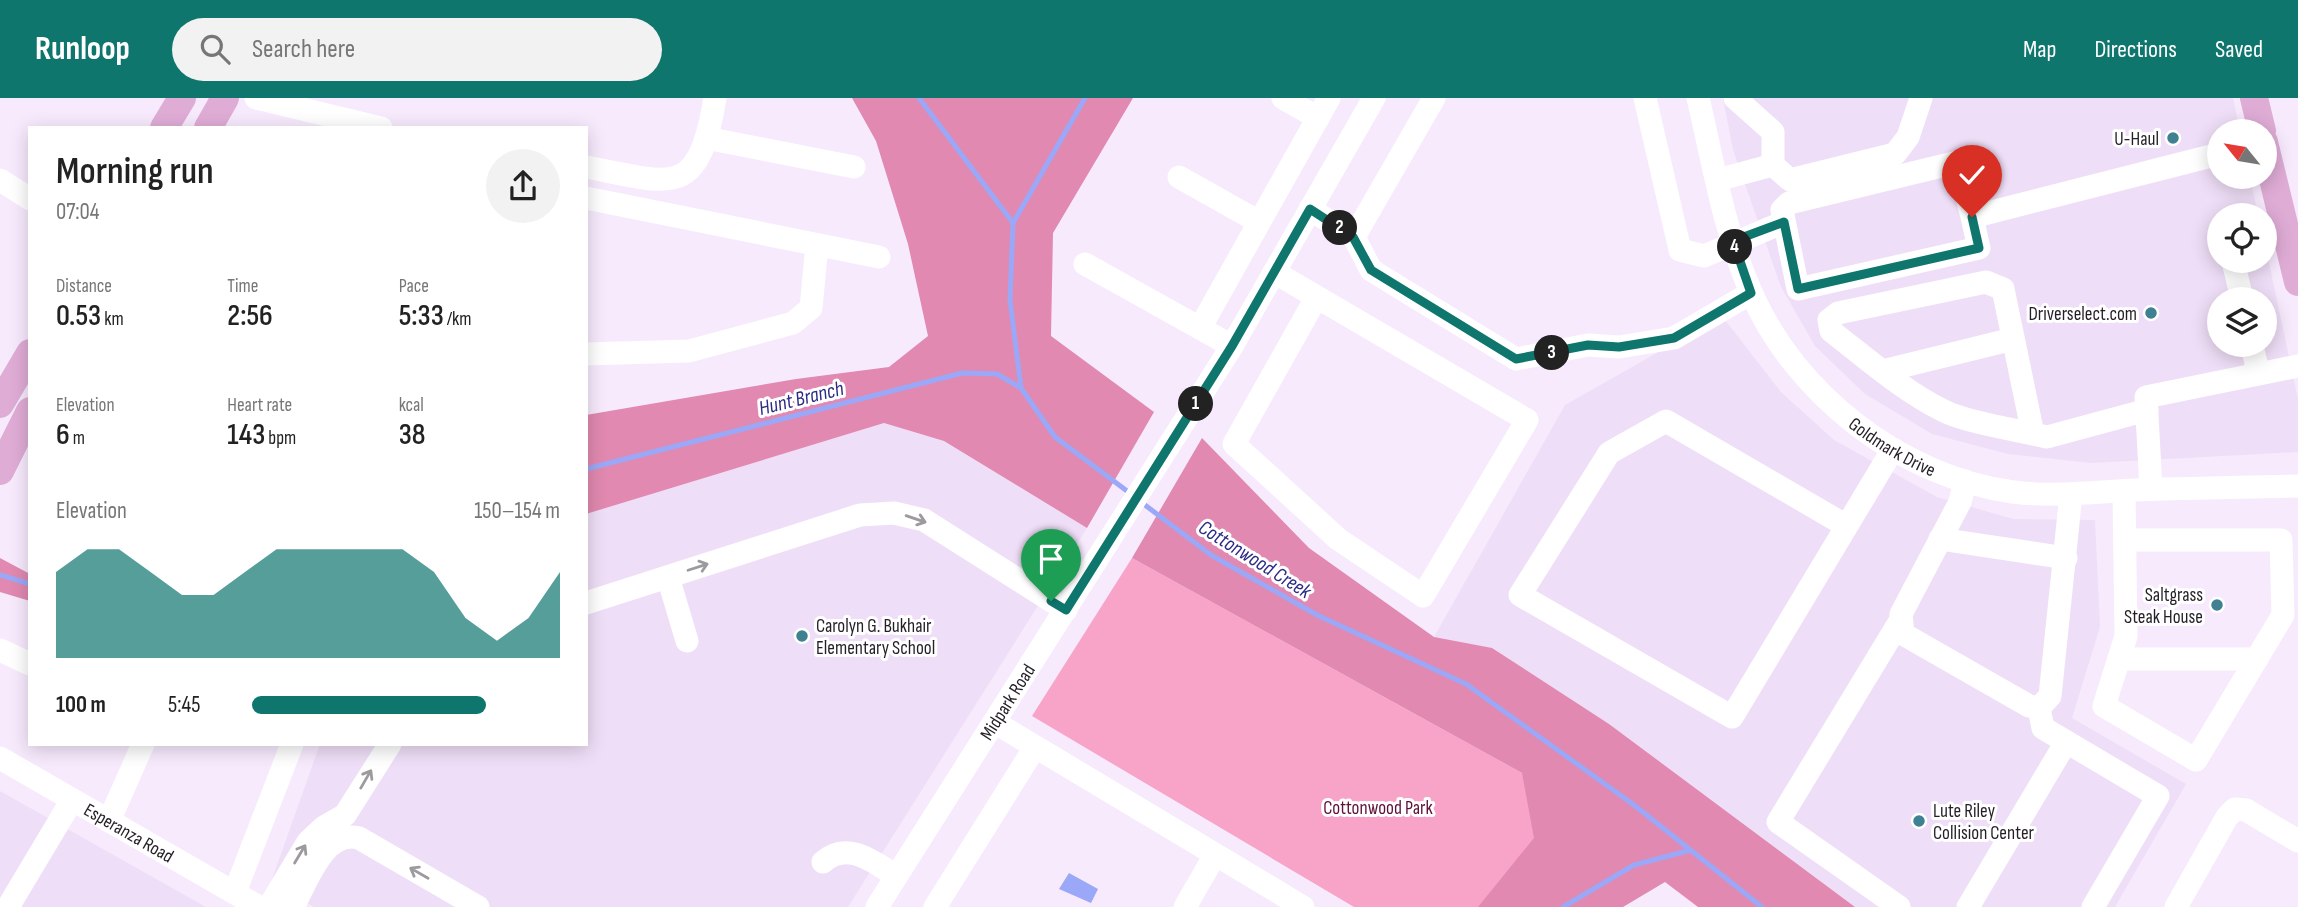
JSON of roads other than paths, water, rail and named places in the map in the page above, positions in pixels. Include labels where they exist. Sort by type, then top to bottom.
[{"type":"main road","points":[[165,126],[182,98]]},
{"type":"main road","points":[[209,126],[225,98]]},
{"type":"main road","points":[[2254,98],[2259,119]]},
{"type":"main road","points":[[2277,225],[2298,282]]},
{"type":"main road","points":[[28,357],[1,399],[28,410]]},
{"type":"main road","points":[[0,471],[28,415]]},
{"type":"street","points":[[256,98],[315,121],[363,126]]},
{"type":"street","points":[[588,167],[657,179],[676,179],[694,167],[706,138],[715,98]]},
{"type":"street","points":[[1200,328],[1323,108],[1283,98]]},
{"type":"street","name":"Midpark Road","points":[[877,907],[1232,346],[1374,98]]},
{"type":"street","points":[[1353,237],[1434,98]]},
{"type":"street","points":[[1645,98],[1679,250],[1704,256],[1733,241],[1784,222]]},
{"type":"street","name":"Goldmark Drive","points":[[1698,98],[1733,241],[1751,293],[1778,340],[1818,390],[1866,431],[1893,449],[1965,481],[2014,492],[2071,494],[2151,489],[2298,486]]},
{"type":"street","points":[[1735,98],[1773,132],[1773,165],[1790,180],[1895,154],[1908,137],[1921,98]]},
{"type":"street","points":[[706,138],[854,167]]},
{"type":"street","points":[[1972,217],[2207,157]]},
{"type":"street","points":[[1958,162],[1972,217],[1979,248],[1798,289],[1782,210],[1788,202],[1958,162]]},
{"type":"street","points":[[1717,180],[1773,165]]},
{"type":"street","points":[[1179,177],[1259,222]]},
{"type":"street","points":[[0,180],[28,198]]},
{"type":"street","points":[[588,198],[879,257]]},
{"type":"street","points":[[1310,209],[1353,237],[1371,270],[1516,359],[1588,345],[1619,347],[1674,338],[1751,293]]},
{"type":"street","points":[[588,354],[689,351],[793,323],[811,308],[817,244]]},
{"type":"street","points":[[1085,264],[1232,346]]},
{"type":"street","points":[[1274,272],[1527,419],[1423,596],[1338,539],[1234,444],[1315,298]]},
{"type":"street","points":[[2033,434],[2003,289],[1986,282],[1838,313],[1829,320],[1831,331],[1883,371],[1943,411],[2033,434],[2047,437],[2147,410]]},
{"type":"street","points":[[1883,371],[2013,340]]},
{"type":"street","points":[[2255,357],[2258,373]]},
{"type":"street","points":[[2151,489],[2146,397],[2298,366]]},
{"type":"street","points":[[1844,525],[1666,421],[1609,453],[1520,595],[1732,717],[1844,525],[1893,449]]},
{"type":"street","points":[[1899,907],[1779,822],[1900,621],[1960,502],[1965,481]]},
{"type":"street","points":[[2124,491],[2126,636],[2104,706],[2196,760],[2283,615],[2281,540],[2125,540]]},
{"type":"street","points":[[2039,708],[2050,696],[2071,494]]},
{"type":"street","points":[[588,602],[860,515],[894,513],[924,520],[1066,610]]},
{"type":"street","points":[[1940,538],[2066,558]]},
{"type":"street","points":[[668,577],[687,641]]},
{"type":"street","points":[[1900,621],[1903,635],[2029,706],[2039,708]]},
{"type":"street","points":[[0,650],[28,663]]},
{"type":"street","points":[[2119,659],[2257,659]]},
{"type":"street","points":[[2039,708],[2043,728],[2158,796],[2093,907]]},
{"type":"street","points":[[994,722],[1303,907]]},
{"type":"street","points":[[1968,907],[2066,742]]},
{"type":"street","points":[[109,821],[141,746]]},
{"type":"street","points":[[252,903],[291,746]]},
{"type":"street","points":[[252,903],[315,833],[345,816],[389,746]]},
{"type":"street","points":[[935,907],[1035,747]]},
{"type":"street","name":"Esperanza Road","points":[[0,758],[252,903]]},
{"type":"street","points":[[0,903],[8,907],[72,800]]},
{"type":"street","points":[[2176,907],[2227,817],[2235,809],[2246,810],[2298,841]]},
{"type":"street","points":[[345,816],[359,838]]},
{"type":"street","points":[[293,907],[328,847],[338,838],[348,835],[359,838],[478,907]]},
{"type":"street","points":[[823,862],[831,855],[849,851],[896,876]]},
{"type":"street","points":[[1185,907],[1214,855]]},
{"type":"water","points":[[1069,873],[1098,889],[1091,903],[1059,889]]},
{"type":"waterway","name":"Cottonwood Creek","points":[[919,98],[1013,223],[1010,300],[1021,388],[1055,437],[1131,494]]},
{"type":"waterway","points":[[1013,223],[1085,98]]},
{"type":"waterway","name":"Hunt Branch","points":[[588,468],[962,373],[997,374],[1021,388]]},
{"type":"waterway","name":"Cottonwood Creek","points":[[1141,502],[1211,555],[1317,615],[1466,684],[1634,805],[1762,907]]},
{"type":"waterway","name":"Hunt Branch","points":[[0,575],[28,583]]},
{"type":"waterway","points":[[1563,907],[1634,865],[1691,850]]},
{"type":"place","name":"U-Haul","points":[[2173,138]]},
{"type":"place","name":"Driverselect.com","points":[[2151,313]]},
{"type":"place","name":"Saltgrass Steak House","points":[[2217,605]]},
{"type":"place","name":"Carolyn G. Bukhair Elementary School","points":[[802,636]]},
{"type":"place","name":"Lute Riley Collision Center","points":[[1919,821]]},
{"type":"park label","name":"Cottonwood Park","points":[[1378,807]]}]
